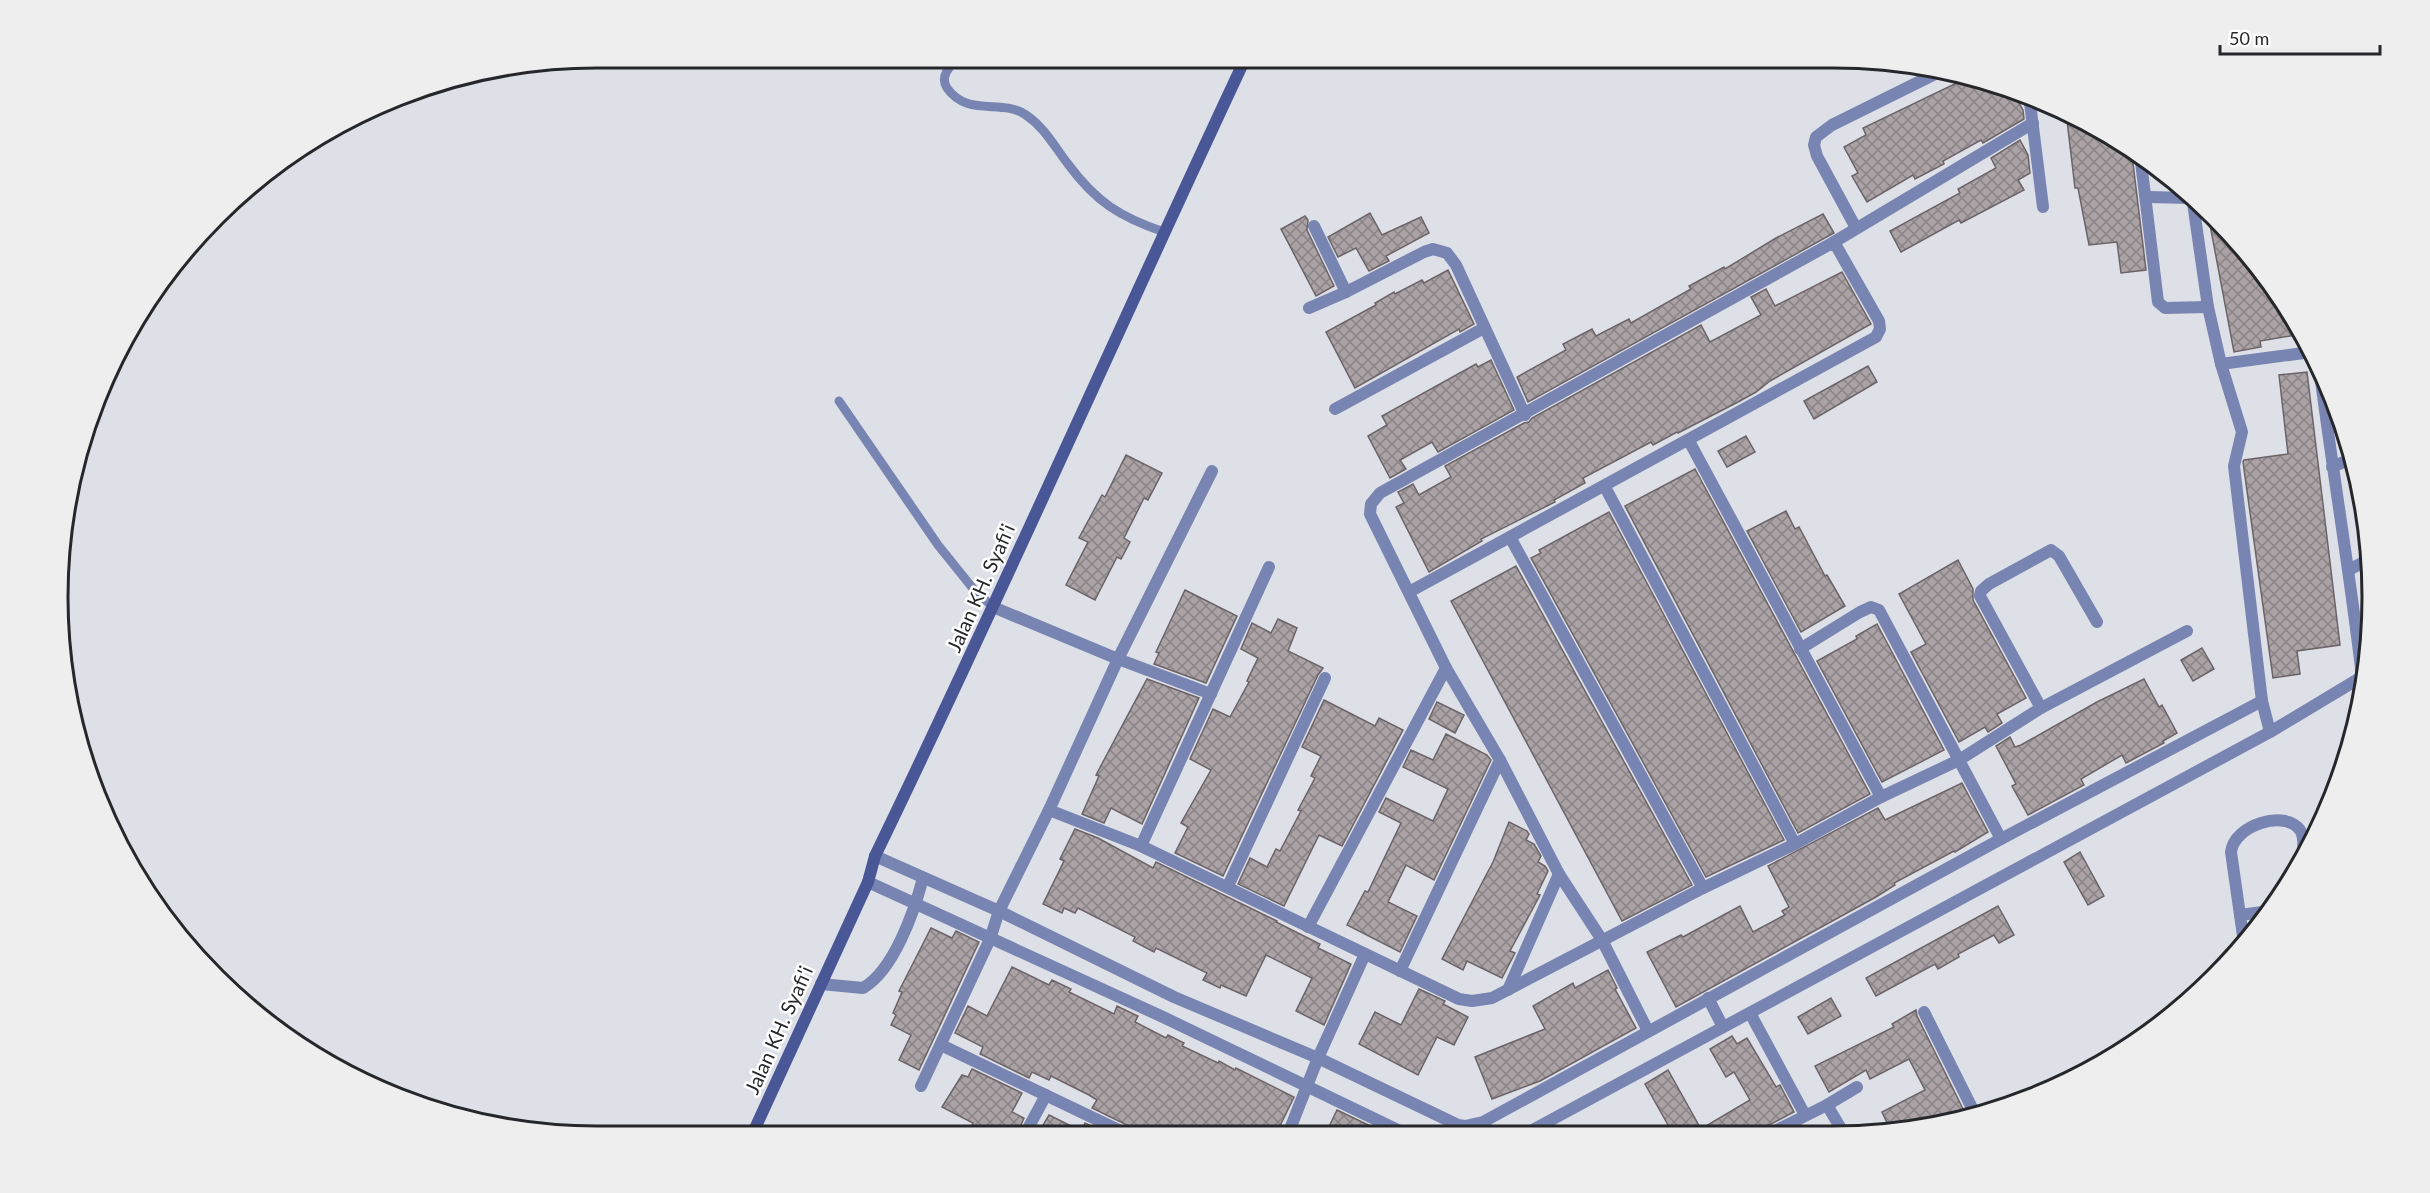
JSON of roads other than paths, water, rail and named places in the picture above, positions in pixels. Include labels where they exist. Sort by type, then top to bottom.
[{"type":"main road","name":"Jalan KH. Syafi'i","points":[[757,1126],[868,882],[875,856],[993,607],[1241,68]]},
{"type":"street","points":[[1856,228],[1817,156],[1814,145],[1816,137],[1832,125],[1930,77]]},
{"type":"street","points":[[2031,106],[2043,207]]},
{"type":"street","points":[[1648,1031],[1602,940],[1559,874],[1500,760],[1446,668],[1370,514],[1371,504],[1380,493],[1525,415],[1834,242],[2033,123]]},
{"type":"street","points":[[2142,167],[2158,302],[2165,308],[2172,309],[2208,307]]},
{"type":"street","points":[[2146,197],[2180,197]]},
{"type":"street","points":[[2194,209],[2208,307],[2221,364],[2242,432],[2234,466],[2262,701],[2270,732]]},
{"type":"street","points":[[1314,226],[1346,292]]},
{"type":"street","points":[[1409,592],[1876,337],[1880,329],[1879,321],[1834,242]]},
{"type":"street","points":[[1309,308],[1346,292],[1424,252],[1440,249],[1447,253],[1456,265],[1525,415]]},
{"type":"street","points":[[1335,409],[1484,328]]},
{"type":"street","points":[[2221,364],[2303,353]]},
{"type":"street","points":[[2323,397],[2360,646]]},
{"type":"street","points":[[1689,441],[1881,797]]},
{"type":"street","points":[[2332,467],[2344,462]]},
{"type":"street","points":[[921,1086],[990,939],[999,911],[1049,810],[1118,659],[1212,471]]},
{"type":"street","points":[[1605,487],[1795,844]]},
{"type":"street","points":[[1510,537],[1703,888]]},
{"type":"street","points":[[2041,708],[1980,596],[1981,591],[1989,584],[2051,550],[2059,556],[2097,622]]},
{"type":"street","points":[[2349,570],[2361,563]]},
{"type":"street","points":[[1141,846],[1269,567]]},
{"type":"street","points":[[993,607],[1118,659],[1211,694]]},
{"type":"street","points":[[1800,649],[1870,607],[1879,610],[2001,840]]},
{"type":"street","points":[[1049,810],[1141,846],[1228,886],[1459,999],[1481,1000],[1492,998],[1508,990],[1703,888],[1795,844],[1881,797],[1959,760],[2041,708],[2187,631]]},
{"type":"street","points":[[1308,927],[1446,668]]},
{"type":"street","points":[[1228,886],[1325,678]]},
{"type":"street","points":[[1540,1126],[2270,732],[2355,681]]},
{"type":"street","points":[[1487,1126],[1708,998],[2262,701]]},
{"type":"street","points":[[1400,971],[1500,760]]},
{"type":"street","points":[[2242,932],[2231,852],[2234,840],[2248,827],[2273,821],[2290,823],[2300,830],[2303,840]]},
{"type":"street","points":[[875,856],[999,911],[1174,998],[1318,1058],[1460,1126]]},
{"type":"street","points":[[1508,990],[1559,874]]},
{"type":"street","points":[[821,984],[863,988],[880,975],[916,904],[923,878]]},
{"type":"street","points":[[868,882],[1163,1017],[1389,1126]]},
{"type":"street","points":[[2240,915],[2257,913]]},
{"type":"street","points":[[1291,1126],[1318,1058],[1365,954]]},
{"type":"street","points":[[1163,1017],[1174,998]]},
{"type":"street","points":[[1708,998],[1723,1027]]},
{"type":"street","points":[[1924,1012],[1971,1107]]},
{"type":"street","points":[[1750,1013],[1805,1115]]},
{"type":"street","points":[[941,1045],[1111,1126]]},
{"type":"street","points":[[1784,1126],[1857,1087]]},
{"type":"street","points":[[1029,1126],[1046,1095]]},
{"type":"street","points":[[1827,1105],[1839,1126]]},
{"type":"lane","points":[[948,68],[944,79],[945,85],[954,94],[980,107],[1011,107],[1021,111],[1043,128],[1079,178],[1106,205],[1131,221],[1164,232]]},
{"type":"lane","points":[[839,401],[938,545],[975,591],[993,607]]}]
